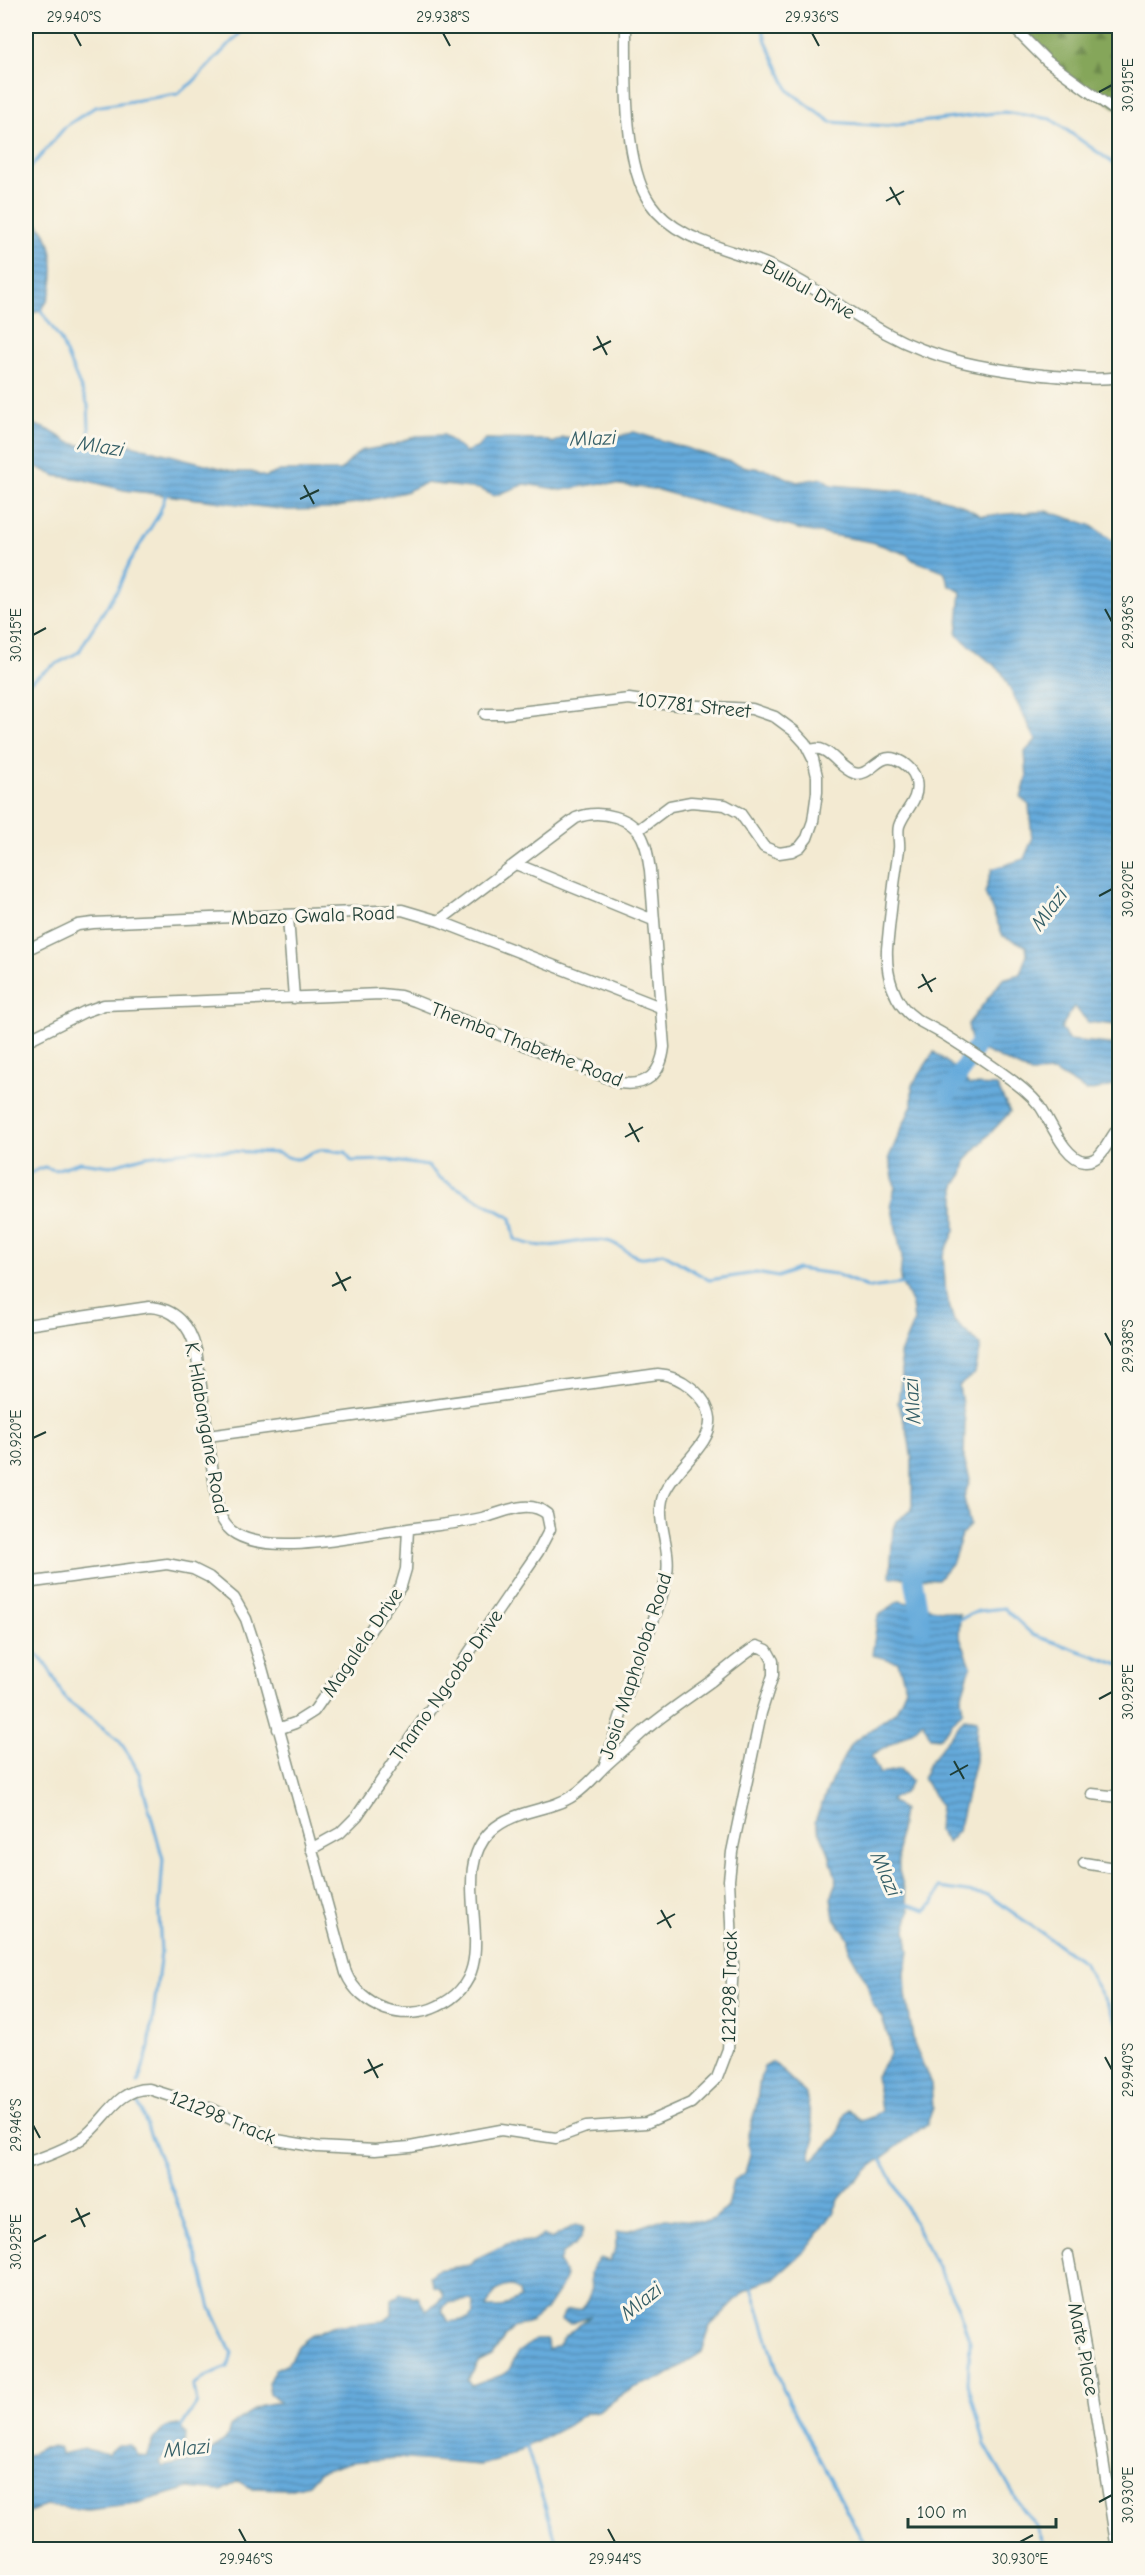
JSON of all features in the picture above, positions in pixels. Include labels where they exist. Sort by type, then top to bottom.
[{"type":"street","name":"Bulbul Drive","points":[[626,26],[626,81],[636,172],[647,199],[662,218],[705,242],[785,272],[885,333],[933,355],[1014,372],[1069,377],[1119,377]]},
{"type":"street","points":[[1011,26],[1047,61],[1119,114]]},
{"type":"street","name":"107781 Street","points":[[485,714],[629,699],[663,704],[752,710],[783,722],[795,731],[809,751],[817,776],[816,802],[810,834],[796,849],[779,853],[764,847],[740,813],[724,805],[690,802],[670,806],[638,830]]},
{"type":"street","points":[[809,751],[815,748],[824,749],[843,767],[858,774],[864,773],[883,759],[890,758],[903,763],[915,775],[917,783],[915,799],[898,828],[899,849],[887,949],[887,972],[905,1009],[915,1019],[948,1037],[1012,1080],[1038,1104],[1068,1151],[1081,1160],[1095,1158],[1119,1126]]},
{"type":"street","points":[[439,921],[564,826],[584,815],[610,815],[623,819],[638,830]]},
{"type":"street","name":"Themba Thabethe Road","points":[[26,1041],[84,1012],[105,1005],[370,994],[400,996],[614,1081],[633,1085],[648,1081],[660,1067],[664,1047],[648,855],[638,830]]},
{"type":"street","points":[[516,864],[653,920]]},
{"type":"street","name":"Mbazo Gwala Road","points":[[26,950],[78,925],[93,923],[288,917],[402,910],[439,921],[660,1007]]},
{"type":"street","points":[[288,917],[294,998]]},
{"type":"street","name":"K. Hlabangane Road","points":[[26,1324],[149,1307],[161,1308],[179,1318],[190,1332],[196,1350],[218,1509],[224,1523],[236,1534],[267,1542],[310,1544],[482,1518],[518,1508],[536,1508]]},
{"type":"street","name":"Josia Mapholoba Road","points":[[26,1582],[168,1564],[184,1566],[209,1576],[225,1588],[242,1609],[262,1668],[342,1962],[353,1987],[386,2009],[416,2013],[427,2011],[452,1999],[467,1981],[472,1968],[475,1937],[472,1876],[482,1841],[492,1830],[509,1819],[569,1798],[604,1767],[667,1574],[663,1497],[675,1474],[700,1445],[710,1427],[707,1407],[686,1384],[672,1376],[658,1374],[208,1436]]},
{"type":"street","name":"Thamo Ngcobo Drive","points":[[311,1849],[331,1839],[352,1823],[538,1552],[547,1538],[550,1524],[547,1514],[536,1508]]},
{"type":"street","name":"Magalela Drive","points":[[278,1729],[296,1723],[314,1711],[401,1586],[406,1569],[408,1529]]},
{"type":"street","name":"121298 Track","points":[[26,2163],[56,2152],[80,2139],[100,2123],[116,2103],[133,2090],[141,2089],[149,2089],[212,2109],[277,2140],[318,2146],[375,2150],[410,2147],[501,2130],[556,2138],[586,2127],[646,2123],[691,2103],[717,2078],[729,2049],[733,1974],[729,1880],[759,1724],[773,1675],[773,1660],[770,1653],[760,1645],[749,1651],[659,1718],[604,1767]]},
{"type":"street","points":[[1092,1794],[1119,1797]]},
{"type":"street","points":[[1084,1863],[1119,1869]]},
{"type":"street","name":"Mate Place","points":[[1068,2255],[1115,2511],[1118,2550]]},
{"type":"green space","points":[[1015,26],[1119,26],[1119,110],[1048,61]]},
{"type":"water","points":[[26,211],[46,235],[52,254],[53,276],[52,288],[43,307],[36,312],[26,314]]},
{"type":"water","points":[[26,422],[49,430],[68,442],[84,446],[127,444],[236,472],[252,472],[265,477],[280,471],[340,471],[360,451],[393,445],[416,436],[444,435],[465,452],[477,448],[485,439],[545,440],[553,443],[563,438],[611,439],[634,432],[747,467],[768,470],[797,482],[822,478],[832,485],[923,493],[960,504],[981,516],[1047,511],[1090,525],[1119,545],[1119,1022],[1116,1025],[1088,1022],[1074,1006],[1061,1028],[1068,1040],[1119,1045],[1119,1085],[1086,1091],[1054,1072],[1031,1073],[972,1045],[968,1024],[1003,979],[1020,974],[1027,954],[1026,946],[1003,936],[985,893],[992,869],[1024,859],[1032,840],[1029,805],[1021,798],[1027,777],[1025,752],[1036,740],[1001,671],[957,635],[961,592],[949,585],[944,571],[872,542],[802,530],[654,489],[602,483],[562,490],[525,484],[494,496],[480,489],[425,483],[405,492],[329,509],[288,510],[124,490],[81,479],[56,476],[26,462]]},
{"type":"water","points":[[934,1052],[953,1067],[969,1085],[997,1086],[1010,1112],[967,1158],[963,1174],[955,1185],[955,1231],[943,1256],[946,1295],[954,1321],[981,1346],[975,1373],[959,1386],[965,1422],[964,1459],[970,1479],[964,1498],[970,1525],[962,1535],[953,1561],[938,1579],[890,1577],[893,1530],[896,1521],[912,1510],[912,1460],[908,1435],[898,1403],[902,1373],[900,1354],[914,1321],[912,1305],[900,1279],[902,1257],[891,1204],[895,1187],[889,1157],[912,1105],[912,1085]]},
{"type":"water","points":[[899,1601],[960,1614],[959,1634],[971,1666],[961,1698],[963,1710],[940,1738],[930,1737],[923,1721],[911,1732],[871,1756],[880,1774],[900,1769],[911,1781],[905,1792],[890,1800],[903,1810],[898,1843],[899,1871],[910,1910],[906,1929],[909,1952],[905,1973],[906,1994],[914,2044],[931,2084],[933,2108],[927,2124],[866,2170],[840,2198],[833,2213],[807,2249],[775,2278],[745,2291],[710,2326],[702,2352],[664,2377],[633,2388],[598,2411],[586,2413],[567,2426],[503,2459],[480,2465],[397,2458],[351,2462],[319,2472],[308,2484],[289,2489],[251,2488],[239,2481],[221,2491],[189,2488],[130,2505],[88,2510],[46,2506],[26,2513],[26,2456],[42,2448],[58,2447],[61,2454],[85,2449],[108,2454],[118,2445],[131,2445],[139,2456],[147,2457],[154,2440],[165,2427],[179,2425],[186,2434],[185,2447],[172,2450],[160,2462],[163,2467],[201,2459],[227,2438],[230,2427],[247,2414],[262,2405],[279,2402],[270,2394],[268,2383],[275,2369],[288,2363],[299,2345],[311,2336],[332,2326],[384,2321],[392,2315],[392,2299],[401,2294],[418,2297],[426,2311],[437,2304],[443,2295],[439,2288],[433,2286],[429,2276],[437,2270],[470,2265],[475,2259],[509,2243],[532,2241],[543,2235],[551,2239],[575,2225],[583,2227],[581,2236],[574,2246],[562,2254],[559,2262],[566,2276],[546,2310],[528,2324],[515,2326],[492,2356],[478,2363],[468,2380],[472,2386],[502,2375],[509,2370],[518,2352],[535,2340],[547,2340],[548,2350],[558,2346],[565,2336],[591,2316],[570,2324],[561,2320],[565,2311],[582,2309],[588,2301],[592,2267],[600,2258],[609,2261],[616,2249],[616,2233],[665,2218],[703,2222],[714,2219],[727,2207],[733,2181],[745,2173],[750,2154],[748,2134],[756,2107],[760,2079],[764,2067],[773,2062],[806,2094],[815,2138],[810,2156],[813,2160],[837,2136],[845,2113],[849,2109],[861,2121],[881,2110],[876,2076],[890,2054],[889,2039],[882,2017],[873,2006],[867,1983],[849,1950],[849,1939],[834,1918],[831,1898],[837,1882],[829,1853],[815,1821],[832,1779],[851,1744],[896,1711],[906,1688],[898,1662],[872,1655],[878,1616]],"holes":[[[512,2286],[519,2291],[520,2298],[500,2308],[486,2308],[495,2292]],[[471,2300],[474,2303],[473,2314],[469,2319],[449,2322],[442,2310],[447,2303]]]},
{"type":"water","points":[[964,1718],[977,1720],[975,1761],[958,1831],[947,1843],[938,1830],[940,1805],[923,1779],[928,1765]]},
{"type":"waterway","points":[[26,173],[66,126],[95,107],[177,94],[192,83],[243,30],[258,26]]},
{"type":"waterway","points":[[762,26],[766,41],[789,91],[831,122],[887,126],[1003,112],[1051,119],[1120,168]]},
{"type":"waterway","points":[[38,306],[60,339],[88,405],[90,449]]},
{"type":"waterway","points":[[26,684],[79,652],[118,589],[129,563],[159,514],[166,494]]},
{"type":"waterway","name":"Mlazi","points":[[948,1094],[981,1038]]},
{"type":"waterway","points":[[26,1175],[44,1167],[55,1170],[80,1162],[110,1166],[146,1156],[197,1150],[278,1153],[293,1159],[320,1150],[346,1152],[351,1161],[388,1160],[428,1166],[440,1178],[511,1218],[515,1239],[528,1244],[550,1246],[582,1241],[607,1241],[640,1257],[663,1253],[709,1280],[756,1273],[778,1277],[797,1269],[835,1274],[870,1288],[906,1283]]},
{"type":"waterway","name":"Mlazi","points":[[920,1557],[913,1576],[922,1626]]},
{"type":"waterway","points":[[956,1621],[978,1611],[1004,1608],[1033,1635],[1120,1665]]},
{"type":"waterway","points":[[36,1653],[48,1667],[65,1699],[119,1740],[129,1755],[139,1773],[163,1859],[159,1915],[161,1952],[149,2048],[138,2083]]},
{"type":"waterway","points":[[907,1904],[926,1910],[934,1903],[939,1888],[988,1895],[1083,1962],[1120,2027]]},
{"type":"waterway","points":[[137,2101],[202,2272],[211,2308],[232,2353],[228,2367],[206,2376],[194,2386],[197,2403],[180,2429]]},
{"type":"waterway","points":[[880,2157],[957,2305],[970,2342],[968,2383],[985,2445],[1016,2499],[1037,2528],[1047,2550]]},
{"type":"waterway","points":[[751,2284],[783,2389],[860,2536],[874,2550]]},
{"type":"waterway","points":[[526,2445],[559,2550]]}]
